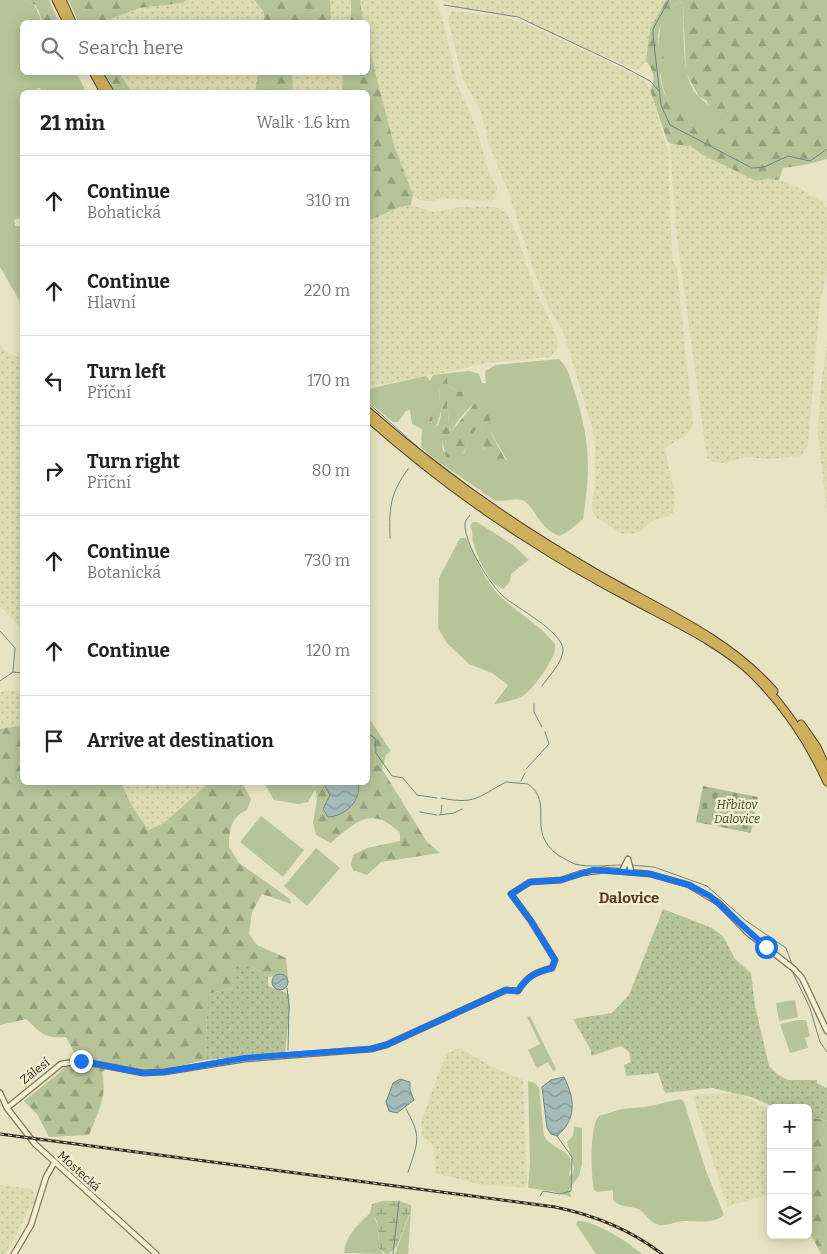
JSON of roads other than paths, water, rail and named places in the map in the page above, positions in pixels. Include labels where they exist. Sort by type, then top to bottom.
[{"type":"highway","points":[[56,0],[66,20]]},
{"type":"highway","points":[[62,0],[71,20]]},
{"type":"highway","points":[[94,75],[103,90]]},
{"type":"highway","points":[[100,75],[109,90]]},
{"type":"highway","points":[[370,413],[445,475],[529,534],[718,642],[756,671],[791,709],[827,759]]},
{"type":"highway","points":[[370,420],[442,479],[527,539],[598,582],[695,633],[754,675],[788,713],[813,751],[827,782]]},
{"type":"highway","points":[[817,747],[827,769]]},
{"type":"street","name":"Zálesí","points":[[7,1108],[61,1064],[81,1061],[143,1073],[164,1072],[245,1058],[375,1049],[439,1023],[506,990],[518,991],[527,978],[534,973],[552,968],[555,960],[531,921],[511,894],[530,882],[561,880],[593,870],[627,866],[689,885],[719,903],[748,933],[802,978],[827,1031]]},
{"type":"street","name":"Mostecká","points":[[0,1093],[7,1108],[32,1141],[156,1254]]},
{"type":"street","points":[[14,1254],[31,1224],[46,1177],[54,1163]]},
{"type":"water","points":[[324,785],[358,785],[358,795],[351,806],[341,814],[328,817],[323,809],[330,795]]},
{"type":"water","points":[[280,974],[288,982],[280,990],[272,982]]},
{"type":"water","points":[[564,1077],[568,1085],[572,1108],[568,1123],[557,1136],[551,1134],[547,1128],[542,1087],[551,1080]]},
{"type":"water","points":[[400,1079],[410,1082],[410,1090],[414,1100],[397,1113],[389,1111],[386,1102],[393,1083]]},
{"type":"waterway","points":[[669,0],[653,29],[653,35],[661,105],[670,125],[752,168],[764,167],[788,156],[810,161],[827,149]]},
{"type":"waterway","points":[[444,5],[518,17],[624,67],[650,81],[660,92]]},
{"type":"waterway","points":[[370,405],[420,449],[483,497]]},
{"type":"waterway","points":[[390,538],[392,501],[397,486],[408,469]]},
{"type":"waterway","points":[[470,515],[465,524],[469,542],[479,563],[492,583],[504,597],[548,628],[561,643],[563,650],[561,659],[542,686]]},
{"type":"waterway","points":[[0,631],[15,648],[13,672]]},
{"type":"waterway","points":[[0,681],[13,672],[20,673]]},
{"type":"waterway","points":[[534,704],[534,712],[542,727]]},
{"type":"waterway","points":[[526,769],[549,744],[545,732]]},
{"type":"waterway","points":[[370,735],[375,738],[376,753],[392,776],[403,778],[417,795],[437,798]]},
{"type":"waterway","points":[[521,781],[525,773]]},
{"type":"waterway","points":[[441,798],[469,800],[482,796],[506,782],[528,784],[536,792],[539,800],[543,836],[548,846],[558,855],[581,865],[622,865]]},
{"type":"waterway","points":[[441,814],[442,805]]},
{"type":"waterway","points":[[439,815],[454,813],[462,809]]},
{"type":"waterway","points":[[420,812],[437,815]]},
{"type":"waterway","points":[[631,865],[654,867],[707,886],[745,920],[786,948],[792,964]]},
{"type":"waterway","points":[[793,973],[810,1008],[820,1042],[827,1052]]},
{"type":"waterway","points":[[287,988],[289,1006],[288,1050]]},
{"type":"waterway","points":[[406,1109],[414,1126],[417,1140],[408,1172]]},
{"type":"waterway","points":[[540,1196],[543,1191],[560,1194],[571,1191],[572,1157],[557,1136]]},
{"type":"waterway","points":[[393,1254],[399,1201]]},
{"type":"railway","points":[[0,1134],[555,1207],[584,1214],[612,1224],[650,1245],[662,1254]]},
{"type":"district","name":"Dalovice","points":[[629,898]]},
{"type":"park label","name":"Hřbitov Dalovice","points":[[737,812]]}]
